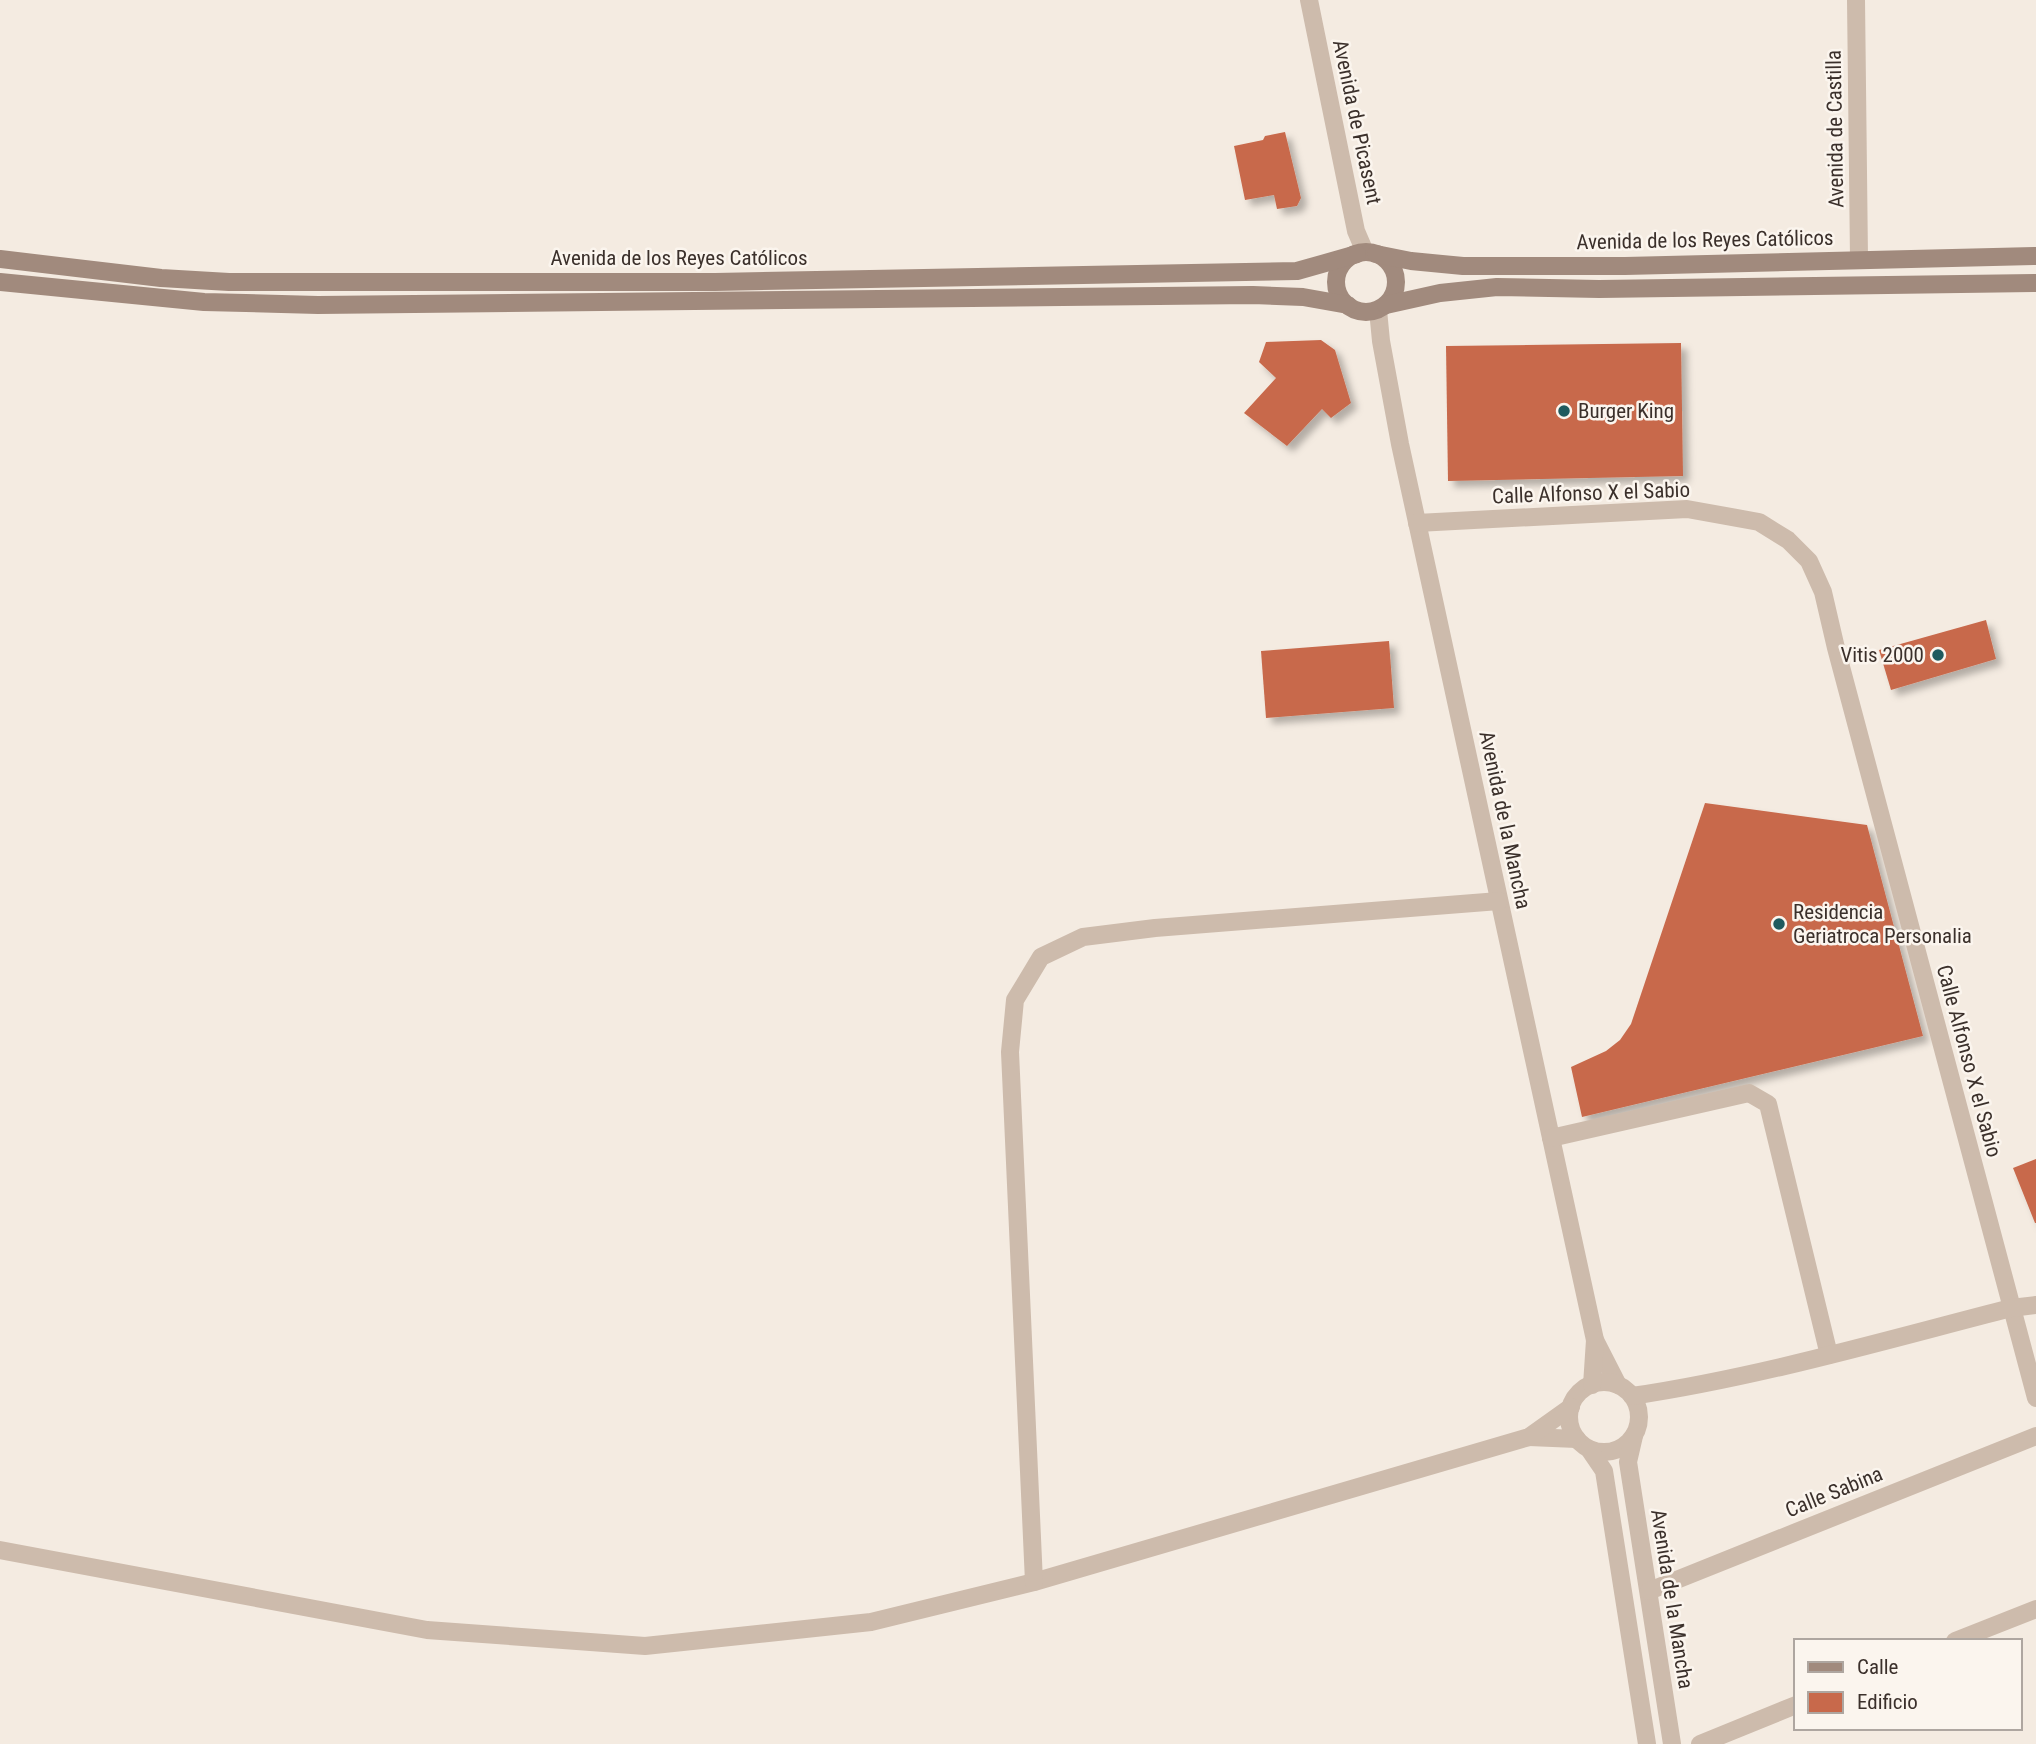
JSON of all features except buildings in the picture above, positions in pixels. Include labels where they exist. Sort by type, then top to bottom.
[{"type":"street","name":"Avenida de Picasent","points":[[1309,0],[1356,231],[1366,253]]},
{"type":"street","name":"Avenida de Castilla","points":[[1856,0],[1859,258]]},
{"type":"street","name":"Avenida de los Reyes Católicos","points":[[0,259],[161,278],[229,282],[715,282],[1297,271],[1366,253],[1463,266],[1625,266],[1859,258],[2036,256]]},
{"type":"street","points":[[1382,307],[1395,289],[1396,278],[1386,259],[1366,253],[1348,259],[1337,275],[1337,289],[1348,305],[1368,312],[1440,293],[1496,287],[1599,289],[2036,282]]},
{"type":"street","name":"Avenida de los Reyes Católicos","points":[[0,282],[204,302],[318,306],[1228,295],[1303,297],[1348,305]]},
{"type":"street","name":"Avenida de la Mancha","points":[[1382,307],[1381,341],[1417,523],[1595,1340],[1592,1385]]},
{"type":"street","name":"Calle Alfonso X el Sabio","points":[[1417,523],[1687,509],[1759,522],[1788,540],[1809,561],[1823,592],[2036,1398]]},
{"type":"street","points":[[1034,1582],[1010,1052],[1015,1000],[1041,957],[1083,937],[1155,928],[1499,901]]},
{"type":"street","points":[[1551,1138],[1749,1093],[1768,1104],[1829,1355]]},
{"type":"street","points":[[0,1550],[427,1630],[645,1646],[871,1622],[1034,1582],[1529,1437],[1571,1407],[1583,1390],[1601,1382],[1625,1391],[1673,1390],[1829,1355],[2011,1308],[2036,1305]]},
{"type":"street","name":"Avenida de la Mancha","points":[[1595,1340],[1625,1391]]},
{"type":"street","points":[[1639,1414],[1673,1390]]},
{"type":"street","points":[[1529,1437],[1583,1444],[1609,1452],[1627,1444],[1634,1436],[1639,1414],[1625,1391]]},
{"type":"street","points":[[1571,1407],[1572,1429],[1604,1471],[1647,1744]]},
{"type":"street","name":"Avenida de la Mancha","points":[[1634,1436],[1628,1462],[1672,1744]]},
{"type":"street","name":"Calle Sabina","points":[[1648,1591],[2036,1436]]},
{"type":"street","points":[[1960,1639],[2036,1609]]},
{"type":"street","points":[[1700,1744],[1794,1706]]},
{"type":"place","name":"Burger King","points":[[1564,411]]},
{"type":"place","name":"Vitis 2000","points":[[1938,655]]},
{"type":"place","name":"Residencia Geriatroca Personalia","points":[[1779,924]]}]
